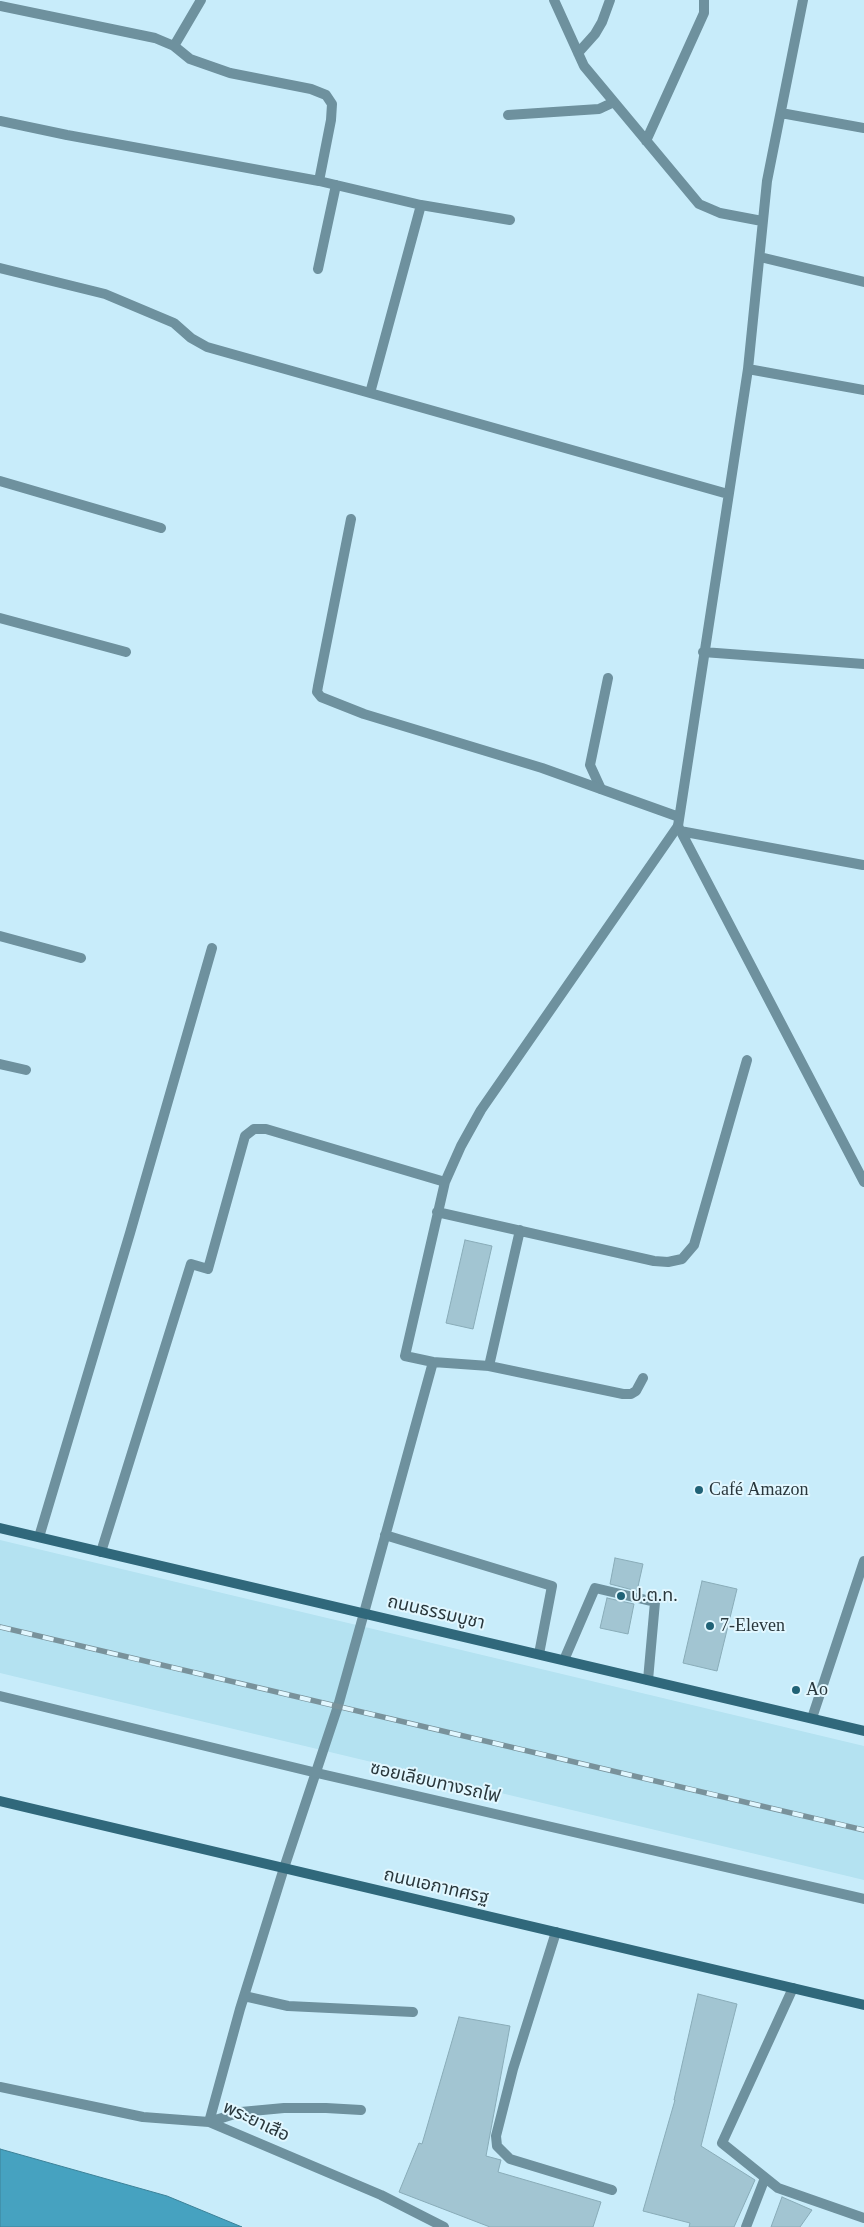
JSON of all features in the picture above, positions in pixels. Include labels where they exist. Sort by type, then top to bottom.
[{"type":"main road","name":"ถนนธรรมบูชา","points":[[0,1528],[864,1731]]},
{"type":"main road","name":"ถนนเอกาทศรฐ","points":[[0,1801],[864,2005]]},
{"type":"street","points":[[174,46],[201,0]]},
{"type":"street","points":[[554,0],[584,66],[699,204],[720,213],[762,221]]},
{"type":"street","points":[[578,53],[595,34],[610,0]]},
{"type":"street","points":[[646,141],[704,13],[704,0]]},
{"type":"street","points":[[643,1378],[636,1391],[631,1394],[623,1394],[489,1366],[433,1362],[405,1356],[437,1212],[445,1182],[460,1146],[481,1110],[679,825],[703,652],[748,369],[767,181],[803,0]]},
{"type":"street","points":[[0,6],[155,38],[174,46],[190,59],[230,72],[311,88],[326,94],[332,104],[331,120],[319,181]]},
{"type":"street","points":[[508,115],[599,109],[614,102]]},
{"type":"street","points":[[780,113],[864,128]]},
{"type":"street","points":[[0,121],[319,181],[421,205],[510,220]]},
{"type":"street","points":[[318,269],[336,185]]},
{"type":"street","points":[[370,393],[421,205]]},
{"type":"street","points":[[760,257],[864,282]]},
{"type":"street","points":[[0,268],[105,294],[174,323],[191,338],[207,347],[728,494]]},
{"type":"street","points":[[748,369],[864,390]]},
{"type":"street","points":[[0,481],[160,528]]},
{"type":"street","points":[[351,519],[318,686],[318,692],[321,697],[364,714],[542,768],[602,789],[679,825],[863,866]]},
{"type":"street","points":[[0,618],[126,652]]},
{"type":"street","points":[[703,652],[864,664]]},
{"type":"street","points":[[602,789],[590,765],[608,678]]},
{"type":"street","points":[[679,825],[864,1182]]},
{"type":"street","points":[[0,936],[81,958]]},
{"type":"street","points":[[38,1537],[130,1233],[212,948]]},
{"type":"street","points":[[437,1212],[654,1261],[668,1262],[682,1259],[694,1244],[746,1060]]},
{"type":"street","points":[[0,1064],[26,1070]]},
{"type":"street","points":[[101,1552],[191,1264],[208,1269],[245,1136],[254,1129],[266,1129],[445,1182]]},
{"type":"street","points":[[489,1366],[520,1230]]},
{"type":"street","name":"พระยาเสือ","points":[[433,1362],[364,1612],[317,1773],[284,1868],[244,1996],[209,2122],[381,2195],[444,2227]]},
{"type":"street","points":[[385,1535],[552,1586],[539,1654]]},
{"type":"street","points":[[812,1718],[864,1561]]},
{"type":"street","points":[[564,1660],[595,1588],[655,1602],[648,1680]]},
{"type":"street","name":"ซอยเลียบทางรถไฟ","points":[[0,1696],[317,1773],[864,1899]]},
{"type":"street","points":[[556,1932],[513,2069],[496,2136],[497,2146],[510,2159],[612,2190]]},
{"type":"street","points":[[793,1988],[722,2143],[778,2188],[864,2218]]},
{"type":"street","points":[[244,1996],[288,2006],[413,2012]]},
{"type":"street","points":[[0,2088],[143,2117],[209,2122],[241,2112],[284,2108],[361,2110]]},
{"type":"street","points":[[746,2227],[765,2178]]},
{"type":"shaded area","points":[[0,1540],[864,1746],[864,1880],[0,1673]]},
{"type":"water","points":[[0,2149],[167,2196],[242,2227],[0,2227]]},
{"type":"building","points":[[465,1240],[492,1246],[473,1329],[446,1323]]},
{"type":"building","points":[[615,1558],[643,1564],[637,1591],[610,1584]]},
{"type":"building","name":"7-Eleven","points":[[702,1581],[737,1589],[717,1671],[683,1663]]},
{"type":"building","points":[[607,1598],[634,1604],[628,1634],[600,1628]]},
{"type":"building","points":[[698,1994],[737,2004],[701,2146],[755,2180],[734,2227],[689,2227],[690,2223],[643,2211],[675,2100]]},
{"type":"building","points":[[459,2017],[510,2026],[486,2156],[501,2160],[498,2172],[601,2202],[593,2227],[490,2227],[399,2192],[419,2143],[422,2144]]},
{"type":"building","points":[[782,2197],[812,2210],[800,2227],[771,2227]]},
{"type":"railway","points":[[0,1627],[864,1830]]},
{"type":"place","name":"Café Amazon","points":[[699,1490]]},
{"type":"place","name":"ป.ต.ท.","points":[[621,1596]]},
{"type":"place","name":"7-Eleven","points":[[710,1626]]},
{"type":"place","name":"Ao","points":[[796,1690]]}]
